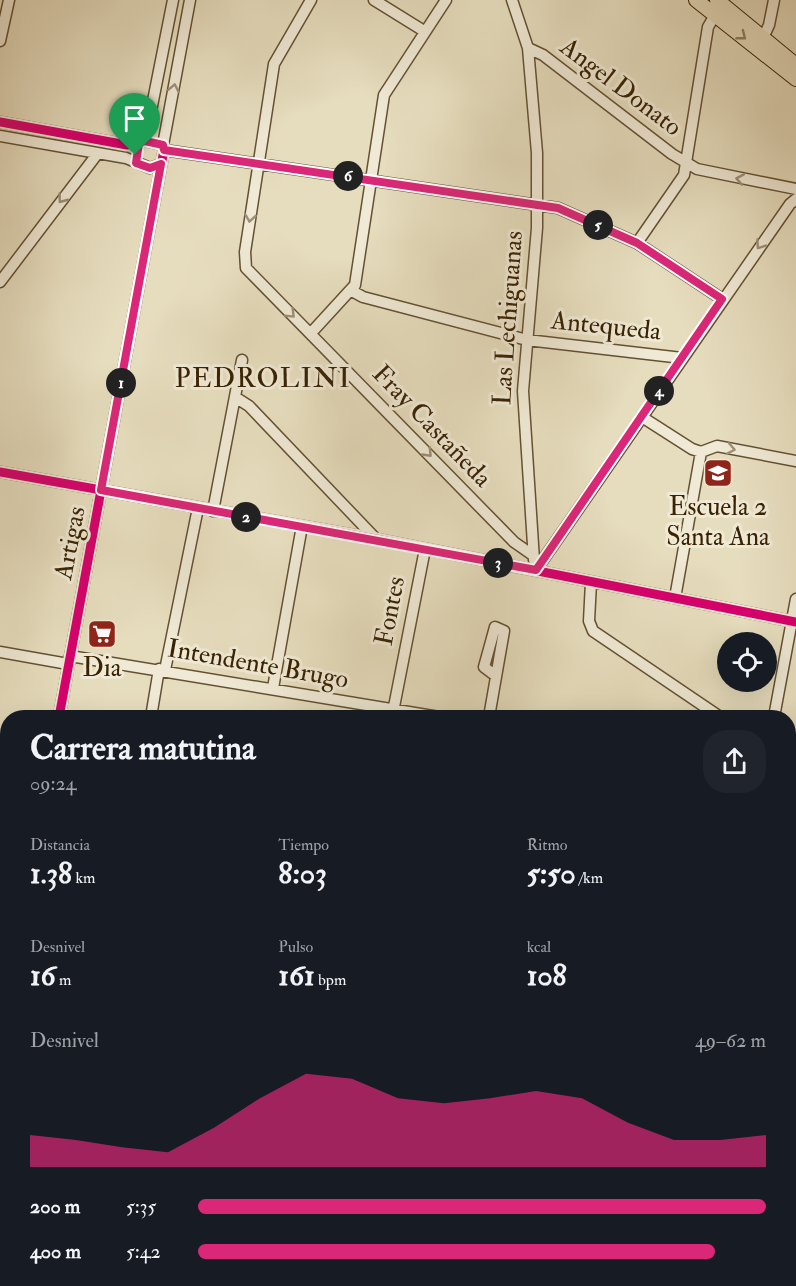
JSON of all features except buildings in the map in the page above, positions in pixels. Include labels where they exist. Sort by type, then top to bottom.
[{"type":"main road","points":[[696,0],[796,79]]},
{"type":"main road","points":[[717,0],[796,65]]},
{"type":"street","points":[[0,41],[9,0]]},
{"type":"street","points":[[136,163],[142,142],[148,137],[174,0]]},
{"type":"street","points":[[163,148],[190,0]]},
{"type":"street","points":[[259,163],[276,59],[311,0]]},
{"type":"street","points":[[374,0],[424,31]]},
{"type":"street","points":[[311,333],[352,291],[357,278],[384,95],[446,0]]},
{"type":"street","name":"Las Lechiguanas","points":[[512,0],[528,48],[537,153],[538,204],[523,391],[536,570]]},
{"type":"street","points":[[763,38],[774,0]]},
{"type":"street","points":[[637,243],[681,182],[708,27],[715,15]]},
{"type":"street","name":"Angel Donato","points":[[528,48],[543,55],[686,163],[710,174],[796,189]]},
{"type":"street","points":[[0,122],[127,145],[142,142],[163,148],[538,204],[565,210],[637,243],[722,299]]},
{"type":"street","points":[[0,136],[126,158],[150,168],[161,164]]},
{"type":"street","name":"Artigas","points":[[60,710],[163,148]]},
{"type":"street","points":[[0,282],[98,153]]},
{"type":"street","name":"Fray Castañeda","points":[[259,163],[245,252],[246,268],[514,542],[534,556]]},
{"type":"street","points":[[536,570],[722,299],[789,204],[796,199]]},
{"type":"street","name":"Antequeda","points":[[352,291],[363,297],[527,340],[682,357]]},
{"type":"street","points":[[213,511],[242,360]]},
{"type":"street","points":[[235,397],[249,406],[376,539]]},
{"type":"street","points":[[642,417],[692,449],[701,452],[717,447],[796,461]]},
{"type":"street","points":[[675,598],[701,452]]},
{"type":"street","points":[[0,472],[376,539],[794,622]]},
{"type":"street","points":[[152,710],[198,508]]},
{"type":"street","points":[[273,688],[302,526]]},
{"type":"street","name":"Fontes","points":[[393,710],[425,549]]},
{"type":"street","points":[[591,582],[589,621],[592,631],[710,710]]},
{"type":"street","points":[[775,710],[794,622],[796,599]]},
{"type":"street","name":"Intendente Brugo","points":[[0,652],[162,670],[273,688],[378,710]]},
{"type":"street","points":[[490,710],[496,676]]},
{"type":"cycle path","points":[[0,122],[127,145],[145,141],[163,145],[164,150],[60,710]]},
{"type":"cycle path","points":[[0,472],[376,539],[796,622]]},
{"type":"place","name":"Escuela 2 Santa Ana","points":[[718,473]]},
{"type":"place","name":"Dia","points":[[102,634]]},
{"type":"district","name":"PEDROLINI","points":[[263,378]]},
{"type":"route","points":[[153,141],[163,145],[164,150],[518,200],[558,208],[637,243],[722,299],[536,570],[101,490],[161,164],[150,168],[143,166],[136,163],[135,155],[139,143],[153,141]]}]
